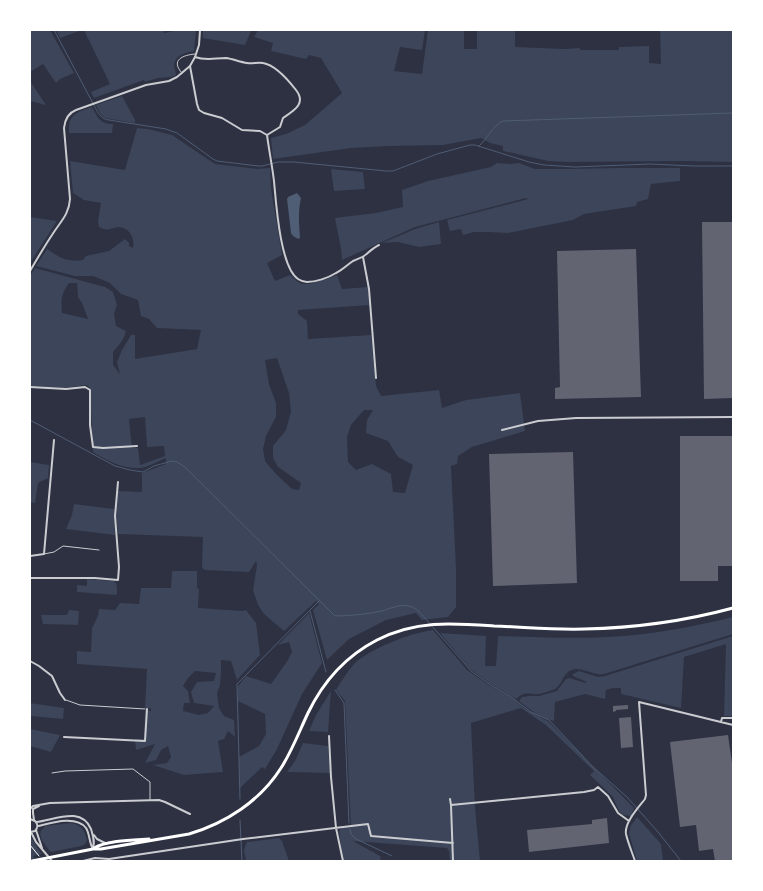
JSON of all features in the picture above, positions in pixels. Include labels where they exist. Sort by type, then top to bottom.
[{"type":"main road","points":[[32,861],[58,855],[189,834],[216,824],[248,805],[269,784],[281,769],[317,696],[328,681],[351,657],[378,640],[404,630],[424,625],[437,624],[584,629],[610,628],[670,621],[733,608]]},
{"type":"main road","points":[[93,849],[100,845],[127,841],[159,839]]},
{"type":"street","points":[[30,271],[52,234],[65,217],[69,208],[70,199],[64,128],[65,120],[69,114],[146,84],[173,80],[190,66],[195,57],[199,45],[200,30]]},
{"type":"street","points":[[195,57],[201,60],[226,58],[248,63],[262,63],[270,65],[289,81],[299,93],[300,101],[296,109],[283,118],[280,127],[267,135]]},
{"type":"street","points":[[190,66],[196,104],[199,110],[204,114],[222,118],[242,130],[260,131],[267,135]]},
{"type":"street","points":[[267,135],[283,248],[291,271],[297,279],[310,282],[328,277],[363,257],[379,245]]},
{"type":"street","points":[[363,257],[369,289],[376,378]]},
{"type":"street","points":[[30,387],[66,389],[85,387],[90,390],[90,425],[93,447],[103,448],[137,446]]},
{"type":"street","points":[[502,430],[538,421],[576,418],[733,417]]},
{"type":"street","points":[[30,556],[43,554],[54,440]]},
{"type":"street","points":[[30,578],[94,578],[118,580],[119,567],[115,516],[118,482]]},
{"type":"street","points":[[30,661],[52,676],[65,700]]},
{"type":"street","points":[[635,861],[626,830],[627,825],[645,799],[646,790],[639,702],[733,725]]},
{"type":"street","points":[[64,737],[145,741],[147,709]]},
{"type":"street","points":[[721,722],[722,718],[733,718]]},
{"type":"street","points":[[329,736],[336,828],[343,861]]},
{"type":"street","points":[[451,805],[584,792],[594,790],[598,787],[610,799],[618,814],[629,822]]},
{"type":"street","points":[[450,799],[454,861]]},
{"type":"street","points":[[30,809],[33,806],[50,803],[159,800],[190,814]]},
{"type":"street","points":[[34,820],[34,809],[40,805]]},
{"type":"street","points":[[36,822],[69,816],[80,817],[89,826],[93,834],[93,849]]},
{"type":"street","points":[[30,819],[34,820],[38,826]]},
{"type":"street","points":[[38,826],[72,820],[79,822],[87,830],[90,844],[93,849]]},
{"type":"street","points":[[83,861],[95,858],[109,859],[243,839],[368,824],[371,836],[453,843]]},
{"type":"street","points":[[38,826],[36,830],[31,832],[36,842],[52,861]]},
{"type":"street","points":[[36,830],[42,850]]},
{"type":"street","points":[[93,834],[101,841],[108,844]]},
{"type":"lane","points":[[182,73],[178,68],[178,60],[185,55],[197,53]]},
{"type":"lane","points":[[43,554],[54,552],[63,546],[99,550]]},
{"type":"lane","points":[[65,700],[80,705],[147,709]]},
{"type":"lane","points":[[52,772],[133,769],[150,782],[150,800]]},
{"type":"path","points":[[30,846],[39,856]]},
{"type":"shaded area","points":[[30,30],[50,30],[74,73],[60,79],[56,83],[43,64],[30,72]]},
{"type":"shaded area","points":[[56,30],[82,30],[60,38]]},
{"type":"shaded area","points":[[84,30],[163,30],[164,33],[180,30],[196,30],[194,51],[184,53],[176,59],[174,65],[176,75],[145,82],[144,80],[94,98],[91,92],[110,84]]},
{"type":"shaded area","points":[[203,30],[251,31],[245,45],[203,38]]},
{"type":"shaded area","points":[[258,30],[425,30],[422,50],[400,47],[394,71],[422,74],[428,30],[464,30],[464,49],[477,49],[477,30],[515,30],[515,47],[619,50],[619,47],[649,46],[649,63],[661,64],[660,30],[733,30],[733,162],[548,161],[503,151],[503,146],[490,143],[481,138],[443,145],[351,148],[273,159],[271,138],[286,134],[305,125],[342,93],[321,58],[309,55],[306,59],[271,51],[273,43],[254,37]]},
{"type":"shaded area","points":[[30,81],[46,105],[30,101]]},
{"type":"shaded area","points":[[122,96],[135,120],[135,123],[105,118],[101,115],[96,105]]},
{"type":"shaded area","points":[[92,107],[102,122],[113,124],[112,133],[69,133],[70,122],[74,115]]},
{"type":"shaded area","points":[[137,128],[172,135],[215,164],[258,169],[270,168],[271,189],[282,255],[267,263],[275,281],[290,275],[300,283],[308,284],[337,275],[342,289],[368,287],[369,305],[298,310],[298,314],[307,321],[308,339],[371,335],[376,386],[381,396],[439,390],[442,408],[466,400],[520,393],[525,431],[472,447],[458,456],[457,464],[451,466],[456,568],[456,607],[448,617],[422,620],[416,613],[386,620],[349,639],[327,660],[313,610],[319,604],[316,601],[284,631],[264,614],[258,605],[253,590],[257,565],[256,561],[249,572],[205,570],[202,568],[203,537],[118,534],[116,517],[118,491],[142,492],[142,473],[166,464],[166,458],[140,468],[115,464],[93,452],[90,389],[87,385],[64,388],[30,386],[30,276],[35,268],[105,287],[113,292],[117,305],[114,314],[116,326],[126,331],[123,340],[113,352],[113,365],[120,374],[117,362],[131,335],[135,335],[135,359],[197,349],[201,330],[157,328],[149,319],[141,316],[138,300],[121,294],[110,283],[93,276],[75,276],[36,266],[47,249],[67,260],[83,260],[86,256],[109,251],[125,239],[129,243],[129,246],[133,248],[132,237],[128,231],[122,227],[107,229],[99,227],[98,221],[101,203],[84,200],[73,193],[70,161],[125,170]],"holes":[[[69,283],[77,283],[78,297],[88,319],[62,313],[62,297],[64,290]],[[277,358],[289,393],[291,412],[286,430],[273,446],[273,458],[278,467],[301,483],[299,490],[292,489],[265,461],[263,449],[266,436],[276,417],[276,403],[269,384],[265,360]],[[364,410],[373,410],[367,420],[366,433],[388,441],[398,457],[413,465],[405,493],[393,492],[391,474],[372,464],[356,470],[348,462],[347,437],[351,425]],[[145,417],[147,447],[164,446],[165,456],[140,465],[138,448],[132,448],[129,419]]]},
{"type":"shaded area","points":[[497,163],[519,163],[535,169],[680,168],[680,181],[651,184],[648,199],[637,202],[636,206],[584,214],[573,220],[508,233],[474,232],[463,235],[461,229],[450,231],[447,220],[528,199],[526,198],[415,227],[342,260],[335,218],[376,213],[403,207],[402,190],[428,181],[491,167]]},
{"type":"shaded area","points":[[331,169],[363,172],[365,189],[334,191]]},
{"type":"shaded area","points":[[297,193],[301,198],[299,212],[299,239],[291,233],[287,199],[288,197]]},
{"type":"shaded area","points":[[30,217],[57,221],[30,263]]},
{"type":"shaded area","points":[[439,222],[441,244],[419,247],[398,242],[382,243],[415,229]]},
{"type":"shaded area","points":[[30,462],[49,465],[48,478],[38,483],[35,503],[30,502]]},
{"type":"shaded area","points":[[74,504],[114,509],[115,535],[66,529],[72,515]]},
{"type":"shaded area","points":[[172,571],[197,571],[197,588],[199,589],[198,608],[246,610],[256,623],[260,655],[237,680],[231,661],[221,660],[220,685],[217,694],[219,708],[224,716],[234,720],[235,737],[228,731],[224,739],[218,741],[223,772],[184,775],[153,765],[167,763],[171,757],[168,746],[161,750],[156,760],[145,763],[155,744],[136,750],[135,739],[144,739],[145,710],[151,711],[151,708],[145,708],[147,669],[77,664],[77,651],[91,652],[92,628],[98,616],[99,609],[115,610],[120,603],[139,604],[141,588],[171,588]],"holes":[[[195,671],[216,673],[214,681],[197,682],[191,692],[194,703],[214,706],[208,713],[199,715],[183,711],[184,703],[190,703],[188,691],[183,686],[188,678]]]},
{"type":"shaded area","points":[[87,579],[114,581],[117,585],[117,595],[77,592],[77,585],[87,586]]},
{"type":"shaded area","points":[[69,610],[79,611],[78,625],[43,624],[41,615],[67,615]]},
{"type":"shaded area","points":[[309,613],[322,663],[302,694],[277,749],[265,769],[262,767],[240,788],[239,757],[259,746],[266,734],[265,714],[238,701],[238,686],[246,676],[271,684],[292,652],[289,642],[278,645]]},
{"type":"shaded area","points":[[733,617],[733,634],[604,674],[574,669],[567,673],[559,686],[555,689],[539,694],[525,694],[516,699],[492,685],[470,669],[440,633],[486,636],[485,666],[496,666],[498,636],[580,638],[623,636],[671,630]]},
{"type":"shaded area","points":[[433,630],[467,670],[490,686],[512,698],[524,708],[549,722],[634,808],[631,816],[623,815],[619,811],[613,797],[590,775],[594,771],[546,725],[521,708],[471,723],[475,807],[480,861],[450,861],[449,851],[447,848],[353,841],[380,856],[381,861],[343,861],[339,831],[342,828],[351,826],[345,701],[336,690],[354,664],[370,652],[413,634]]},
{"type":"shaded area","points":[[733,636],[733,716],[724,716],[726,644],[684,657],[681,708],[621,694],[621,688],[613,688],[606,690],[605,699],[585,694],[555,702],[554,721],[549,720],[531,710],[519,701],[522,697],[539,696],[557,691],[566,679],[570,678],[585,683],[587,682],[573,676],[573,674],[579,671],[598,677],[605,676]]},
{"type":"shaded area","points":[[331,691],[328,732],[309,731],[316,715]]},
{"type":"shaded area","points":[[30,703],[64,708],[63,719],[30,716]]},
{"type":"shaded area","points":[[30,729],[60,735],[51,752],[30,746]]},
{"type":"shaded area","points":[[303,743],[328,746],[330,773],[287,772],[295,761]]},
{"type":"shaded area","points":[[637,817],[661,844],[663,861],[637,861],[629,833],[631,825]]},
{"type":"shaded area","points":[[71,823],[78,825],[82,829],[87,841],[85,844],[51,852],[40,836],[40,832],[45,826]]},
{"type":"shaded area","points":[[30,835],[42,854],[33,856],[37,861],[30,861]]},
{"type":"shaded area","points":[[279,838],[282,841],[289,861],[246,861],[244,850],[247,842]]},
{"type":"building","points":[[702,222],[733,222],[733,398],[704,399]]},
{"type":"building","points":[[636,249],[641,397],[555,399],[555,388],[560,387],[557,251]]},
{"type":"building","points":[[680,436],[733,436],[733,566],[718,566],[718,581],[680,581]]},
{"type":"building","points":[[573,452],[577,583],[493,586],[489,454]]},
{"type":"building","points":[[628,705],[628,709],[616,710],[613,712],[613,706]]},
{"type":"building","points":[[631,717],[633,747],[621,748],[619,718]]},
{"type":"building","points":[[728,735],[733,770],[733,860],[715,861],[713,849],[699,851],[696,825],[680,827],[670,742]]},
{"type":"building","points":[[607,818],[609,843],[529,852],[527,830],[592,824],[592,820]]},
{"type":"waterway","points":[[54,30],[97,111],[104,119],[166,129],[177,133],[217,161],[258,166],[278,162],[294,162],[393,171],[437,154],[475,145],[529,162],[544,165],[575,167],[650,164],[733,166]]},
{"type":"waterway","points":[[479,146],[494,128],[503,121],[733,113]]},
{"type":"waterway","points":[[30,420],[115,466],[143,472],[154,466],[172,461],[185,467],[335,616],[370,613],[397,606],[408,606],[422,614],[430,624]]},
{"type":"waterway","points":[[240,799],[237,684],[320,600]]},
{"type":"waterway","points":[[310,611],[326,672]]},
{"type":"waterway","points":[[432,626],[471,671],[531,712],[549,720],[593,767],[627,797],[681,861]]},
{"type":"waterway","points":[[335,690],[344,703],[349,823]]},
{"type":"waterway","points":[[240,820],[242,861]]},
{"type":"waterway","points":[[350,829],[351,834],[356,839],[392,856]]}]
